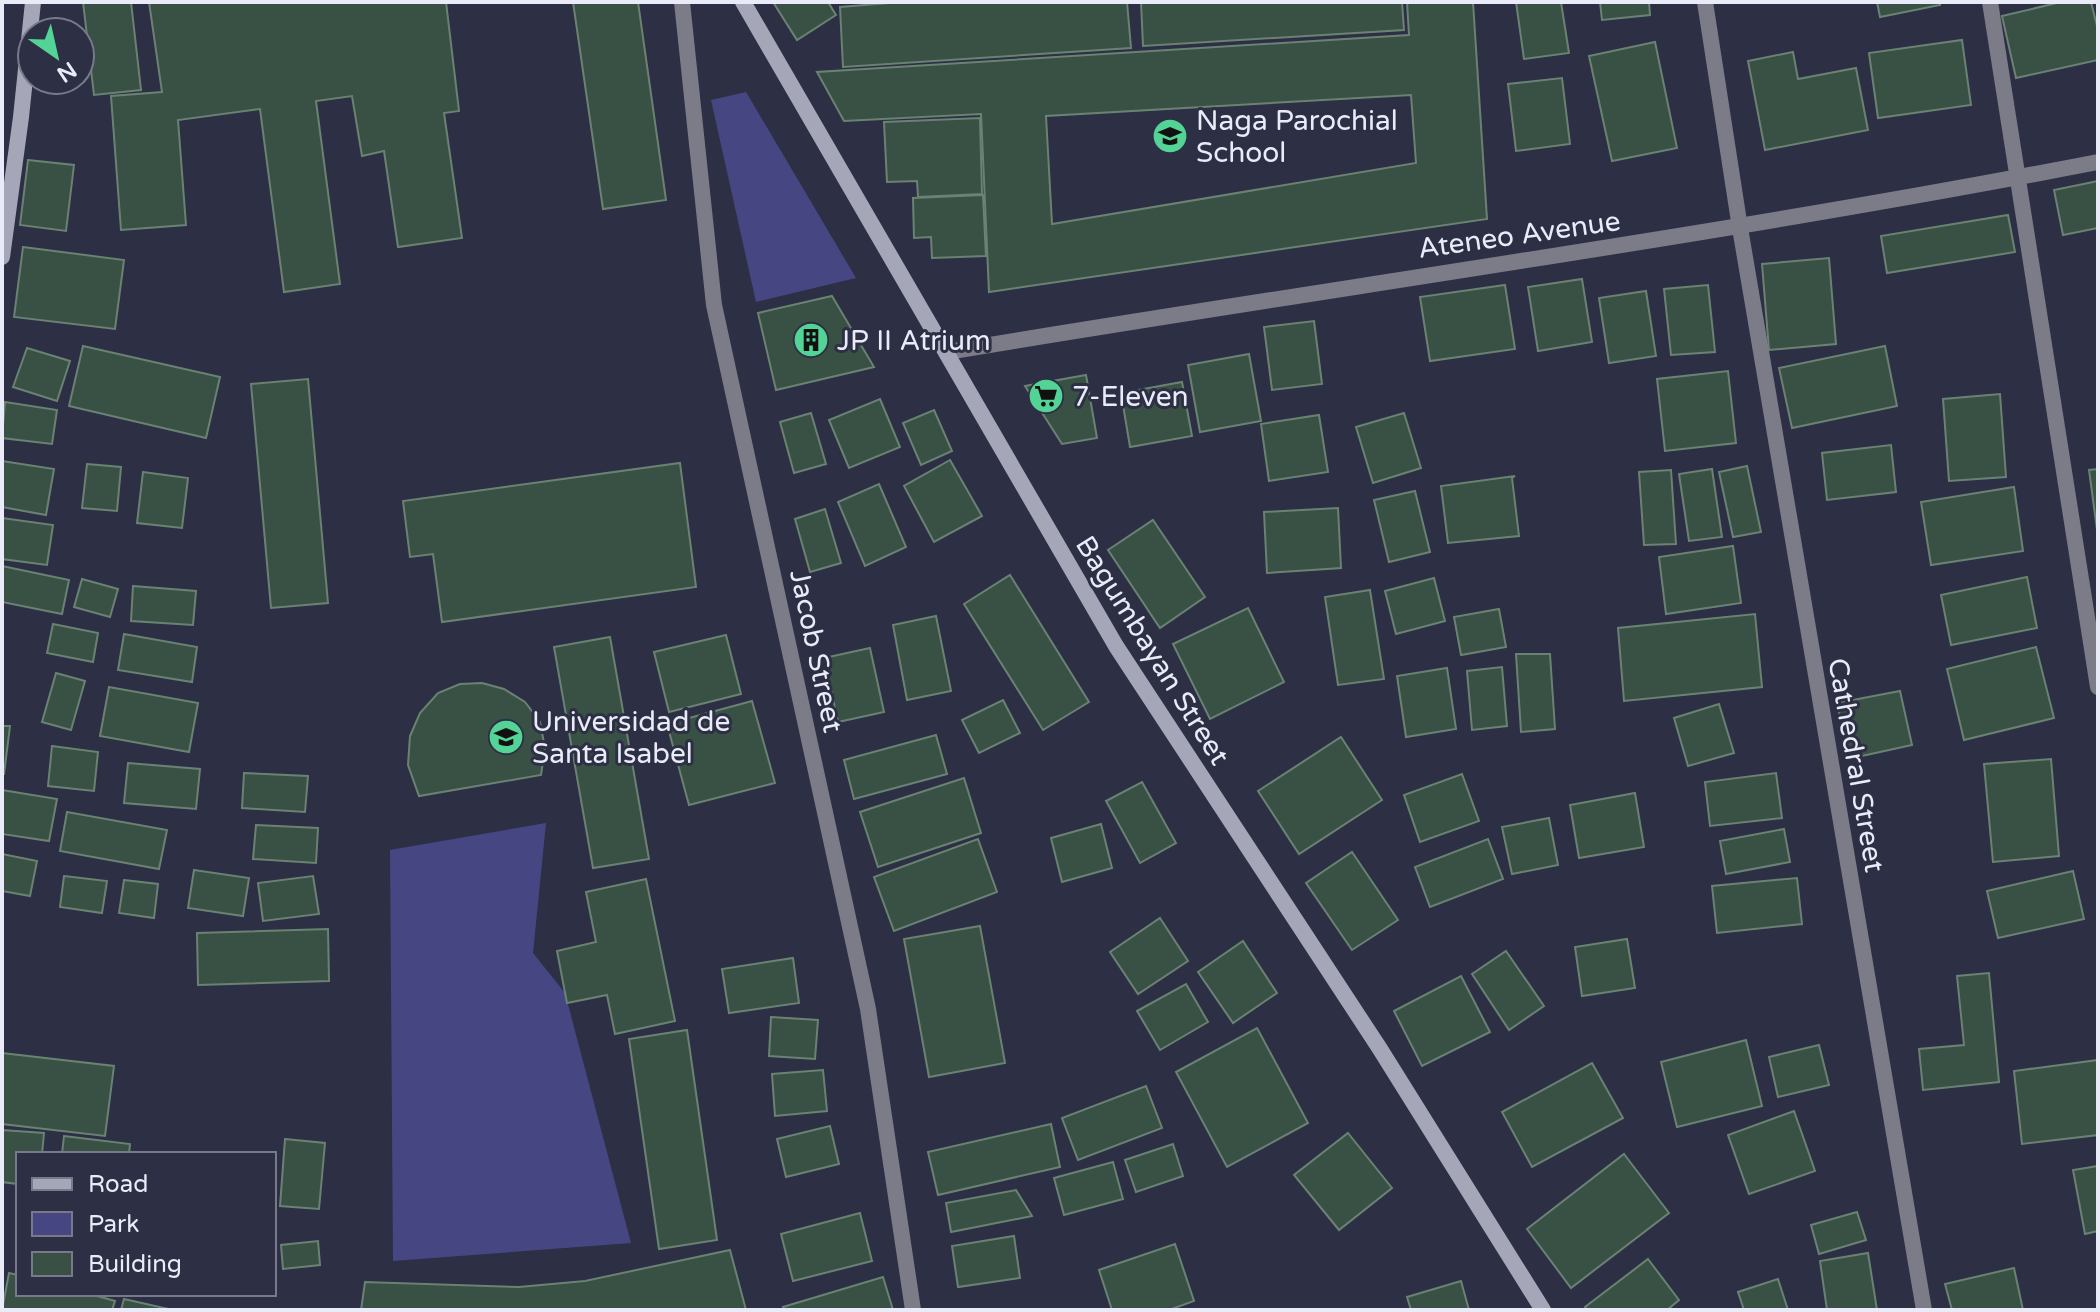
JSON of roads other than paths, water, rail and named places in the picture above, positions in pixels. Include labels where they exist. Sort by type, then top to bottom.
[{"type":"main road","points":[[2,257],[33,2]]},
{"type":"main road","name":"Bagumbayan Street","points":[[743,2],[1116,646],[1380,1049],[1543,1310]]},
{"type":"street","name":"Jacob Street","points":[[682,2],[714,305],[868,1009],[913,1310]]},
{"type":"street","name":"Cathedral Street","points":[[1705,2],[1740,228],[1924,1310]]},
{"type":"street","points":[[1990,2],[2098,687]]},
{"type":"street","name":"Ateneo Avenue","points":[[947,352],[1420,275],[1740,228],[2098,162]]},
{"type":"place","name":"Naga Parochial School","points":[[1170,136]]},
{"type":"place","name":"JP II Atrium","points":[[811,340]]},
{"type":"place","name":"7-Eleven","points":[[1046,396]]},
{"type":"place","name":"Universidad de Santa Isabel","points":[[506,737]]}]
